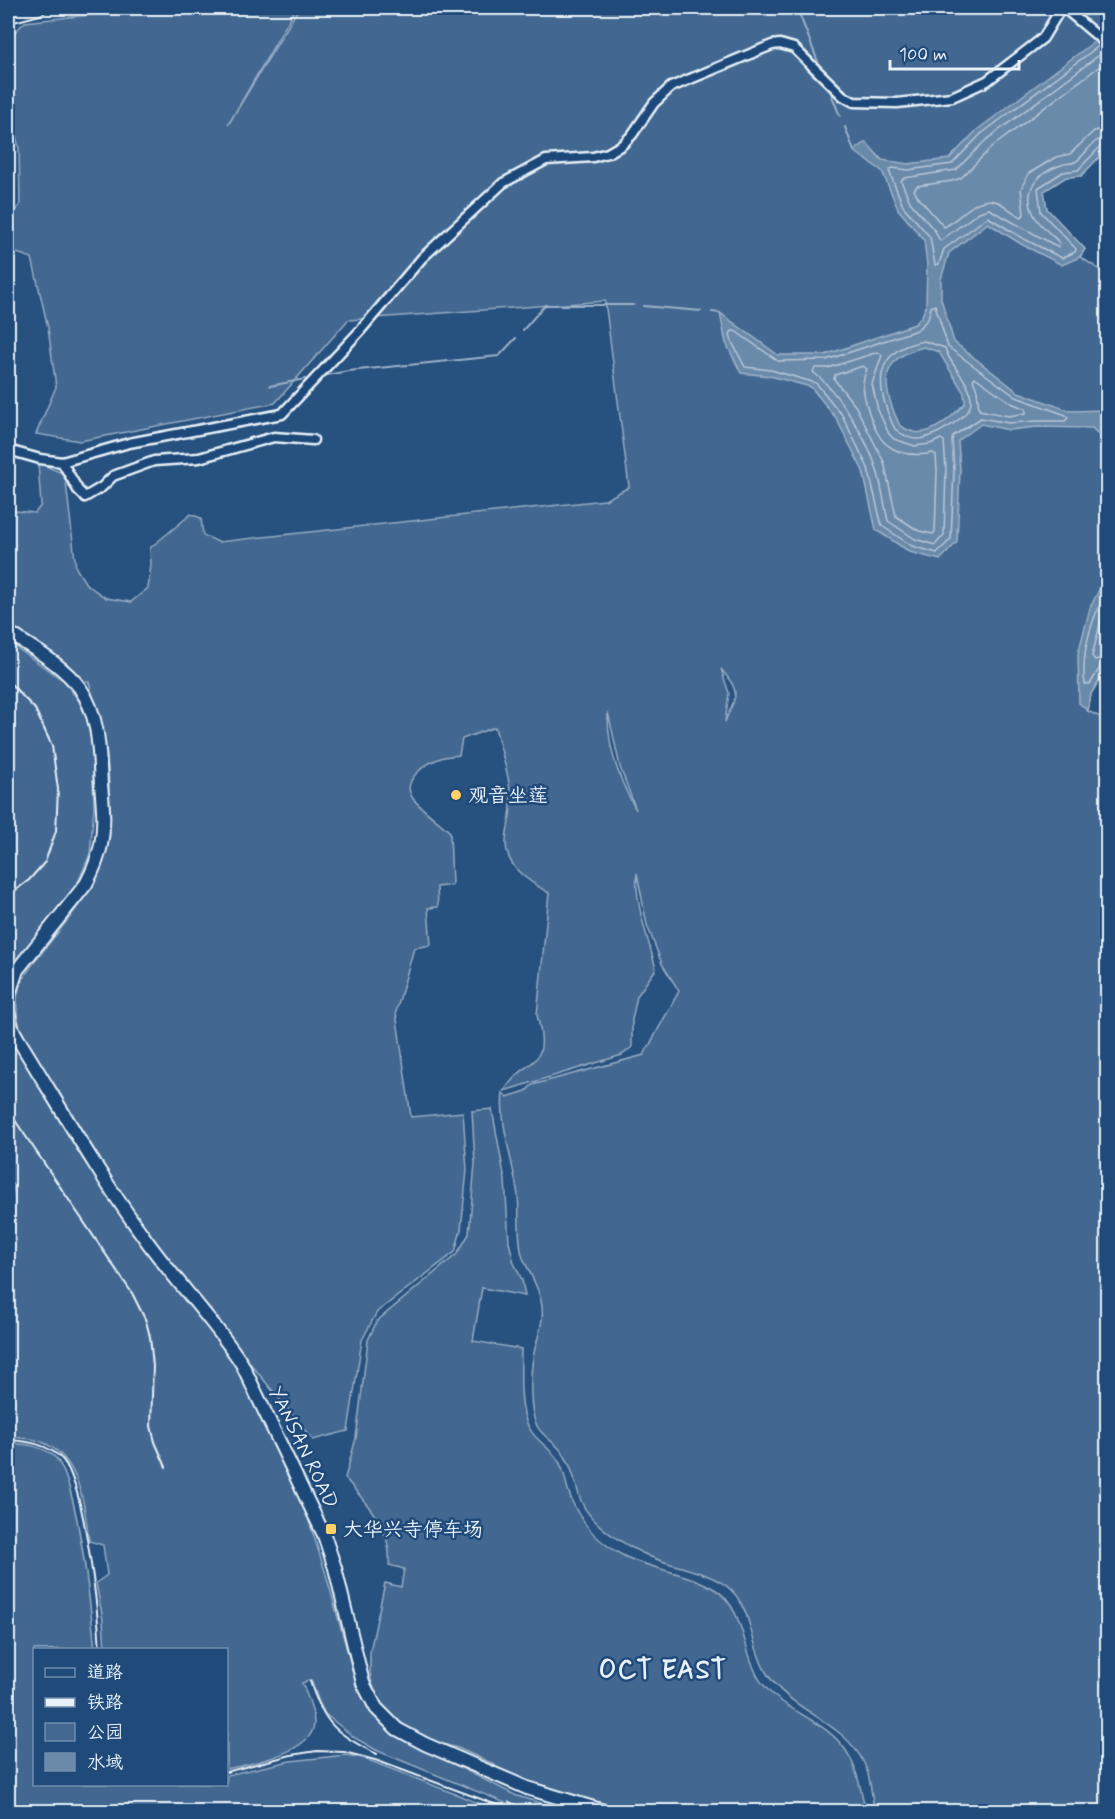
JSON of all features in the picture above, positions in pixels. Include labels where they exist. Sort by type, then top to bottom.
[{"type":"main road","points":[[8,18],[39,8]]},
{"type":"main road","points":[[8,632],[60,667],[79,686],[85,697],[91,709],[99,740],[103,815],[101,845],[93,872],[86,884],[17,970],[8,997]]},
{"type":"main road","name":"YANSAN ROAD","points":[[8,1012],[18,1040],[116,1196],[160,1259],[242,1364],[319,1521],[335,1568],[363,1683],[376,1708],[397,1729],[446,1754],[527,1788],[607,1812]]},
{"type":"street","points":[[8,450],[40,459],[62,462],[129,443],[282,414],[359,332],[422,258],[503,183],[546,160],[593,157],[622,146],[654,103],[671,87],[772,45],[780,44],[794,48],[843,96],[854,102],[897,103],[952,97],[987,81],[1043,38],[1062,8],[1107,45]]},
{"type":"street","points":[[62,462],[78,490],[85,497],[102,488],[113,477],[154,461],[199,458],[274,437],[313,440]]},
{"type":"green space","points":[[110,8],[296,8],[228,125],[299,8],[1107,8],[1107,149],[1081,176],[1066,177],[1044,191],[1047,209],[1085,249],[1080,257],[1108,275],[1108,666],[1091,694],[1088,711],[1108,721],[1107,1811],[875,1811],[870,1780],[855,1748],[843,1736],[776,1686],[761,1662],[743,1607],[730,1589],[713,1578],[660,1561],[632,1548],[601,1527],[581,1501],[572,1471],[564,1455],[537,1426],[531,1402],[531,1374],[542,1308],[540,1295],[520,1248],[518,1196],[505,1131],[503,1093],[507,1097],[526,1091],[532,1085],[644,1055],[679,991],[662,964],[647,925],[637,873],[640,909],[656,969],[637,996],[632,1020],[632,1047],[622,1055],[504,1091],[539,1054],[541,1033],[537,1015],[549,893],[520,873],[507,852],[506,838],[511,795],[495,727],[462,739],[459,755],[435,760],[422,768],[410,784],[409,791],[415,801],[450,832],[452,885],[437,887],[438,907],[428,908],[431,945],[414,948],[396,1012],[411,1117],[463,1112],[467,1170],[461,1230],[455,1252],[377,1312],[362,1340],[348,1431],[313,1440],[181,1279],[126,1204],[27,1047],[17,1014],[20,987],[28,971],[79,905],[94,881],[105,854],[109,828],[105,742],[89,682],[78,680],[8,629],[8,510],[35,513],[41,505],[38,463],[65,474],[76,568],[86,584],[106,598],[131,602],[148,588],[151,565],[150,548],[191,514],[201,518],[203,535],[218,542],[605,500],[629,487],[605,301],[348,320],[275,403],[80,441],[36,434],[56,387],[48,328],[32,258],[8,250],[8,217],[20,205],[19,148],[8,102],[8,39],[25,22],[106,13]],"holes":[[[721,669],[735,690],[734,700],[725,722],[729,693]],[[608,712],[620,767],[636,810],[615,763]]]},
{"type":"green space","points":[[8,642],[64,681],[79,701],[87,720],[92,744],[94,807],[90,854],[77,885],[8,981]]},
{"type":"green space","points":[[8,1028],[14,1044],[101,1185],[133,1232],[231,1354],[307,1515],[354,1675],[362,1696],[374,1716],[390,1732],[517,1796],[567,1811],[525,1811],[378,1751],[355,1738],[325,1714],[311,1680],[302,1683],[314,1719],[311,1734],[303,1743],[278,1756],[228,1769],[228,1648],[105,1648],[103,1620],[96,1583],[107,1575],[103,1545],[89,1541],[85,1510],[76,1479],[60,1453],[47,1444],[31,1439],[8,1437],[8,1207],[13,1185],[8,1179]]},
{"type":"green space","points":[[492,1109],[505,1180],[509,1242],[525,1296],[482,1288],[473,1341],[521,1349],[521,1395],[526,1421],[536,1438],[560,1463],[572,1501],[583,1521],[606,1545],[626,1557],[706,1584],[725,1598],[737,1618],[757,1675],[765,1686],[785,1704],[831,1734],[846,1751],[857,1776],[866,1811],[614,1811],[558,1798],[510,1780],[493,1764],[458,1748],[434,1742],[410,1729],[393,1718],[380,1704],[373,1691],[370,1651],[385,1583],[401,1587],[404,1569],[389,1565],[387,1540],[382,1529],[369,1507],[345,1478],[356,1438],[368,1340],[377,1321],[457,1254],[469,1234],[475,1163],[472,1111]]},
{"type":"green space","points":[[8,1443],[44,1450],[55,1457],[63,1470],[77,1518],[95,1648],[33,1648],[33,1786],[228,1786],[228,1775],[290,1761],[346,1755],[363,1758],[499,1811],[8,1811]]},
{"type":"water","points":[[1107,32],[1107,149],[1081,176],[1066,177],[1044,191],[1047,209],[1085,249],[1080,257],[1062,265],[1021,244],[988,223],[949,253],[941,279],[941,299],[954,342],[1018,392],[1070,411],[1107,410],[1107,443],[1092,428],[1037,427],[1009,430],[981,424],[958,441],[960,470],[957,542],[940,560],[910,552],[876,530],[863,471],[836,418],[811,387],[770,376],[741,373],[726,343],[720,313],[778,355],[825,355],[915,324],[922,316],[926,305],[927,265],[924,240],[898,209],[882,171],[854,151],[866,142],[882,160],[908,164],[949,159],[977,130]],"holes":[[[924,347],[939,352],[964,393],[965,403],[949,419],[935,428],[921,432],[910,431],[900,426],[894,413],[887,388],[890,367],[908,352]]]},
{"type":"water","points":[[1107,574],[1107,666],[1091,694],[1088,711],[1079,703],[1078,654],[1090,608]]},
{"type":"waterway","points":[[797,8],[822,72]]},
{"type":"waterway","points":[[828,86],[840,116]]},
{"type":"waterway","points":[[845,127],[854,151]]},
{"type":"waterway","points":[[523,330],[545,305],[633,305]]},
{"type":"waterway","points":[[643,306],[701,311]]},
{"type":"waterway","points":[[712,312],[720,313]]},
{"type":"waterway","points":[[322,376],[348,371],[499,356],[516,338]]},
{"type":"waterway","points":[[270,386],[305,379]]},
{"type":"railway","points":[[8,681],[35,709],[52,746],[58,789],[56,831],[45,862],[29,880],[8,896]]},
{"type":"railway","points":[[8,1110],[132,1293],[146,1321],[153,1366],[151,1426],[166,1467]]},
{"type":"railway","points":[[8,1440],[30,1443],[51,1450],[63,1460],[71,1474],[89,1550],[100,1648]]},
{"type":"railway","points":[[310,1681],[320,1707],[333,1726],[351,1740],[377,1754]]},
{"type":"railway","points":[[228,1771],[291,1755],[317,1751],[344,1752],[375,1760],[516,1812]]},
{"type":"railway","points":[[509,1802],[531,1812]]},
{"type":"place","name":"观音坐莲","points":[[456,795]]},
{"type":"place","name":"大华兴寺停车场","points":[[331,1529]]},
{"type":"district","name":"OCT EAST","points":[[663,1669]]}]
